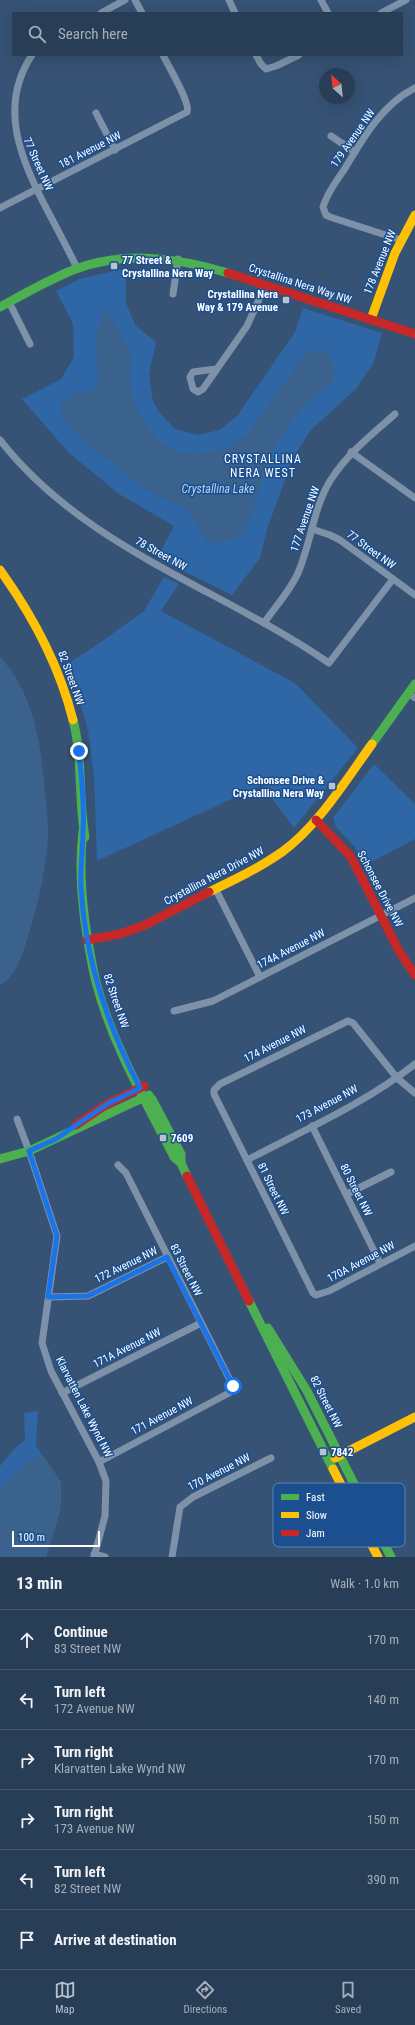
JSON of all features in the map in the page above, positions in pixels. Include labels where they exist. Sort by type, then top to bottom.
[{"type":"street","points":[[103,12],[126,0]]},
{"type":"street","points":[[135,0],[141,12]]},
{"type":"street","points":[[229,0],[235,12]]},
{"type":"street","points":[[321,0],[327,12]]},
{"type":"street","points":[[383,12],[406,0]]},
{"type":"street","name":"77 Street NW","points":[[31,56],[25,64],[14,89],[11,118],[13,133],[21,157],[36,189],[77,268]]},
{"type":"street","name":"181 Avenue NW","points":[[0,208],[183,115],[188,110],[184,98],[163,56]]},
{"type":"street","points":[[257,56],[266,69],[297,56]]},
{"type":"street","name":"179 Avenue NW","points":[[400,240],[330,217],[324,211],[324,207],[327,199],[355,152],[379,118],[392,104],[415,88]]},
{"type":"street","points":[[96,113],[115,150]]},
{"type":"street","points":[[331,136],[355,152]]},
{"type":"street","name":"178 Avenue NW","points":[[371,319],[400,240],[415,215]]},
{"type":"street","name":"Crystallina Nera Way NW","points":[[0,307],[77,268],[99,262],[121,258],[142,257],[178,259],[204,265],[415,334]]},
{"type":"street","points":[[173,294],[178,259]]},
{"type":"street","points":[[216,369],[247,326],[265,286]]},
{"type":"street","points":[[9,302],[30,344]]},
{"type":"street","name":"177 Avenue NW","points":[[264,623],[288,591],[298,573],[324,492],[338,469],[351,452],[395,414]]},
{"type":"street","name":"78 Street NW","points":[[0,440],[32,476],[86,522],[131,550],[300,643],[329,663],[393,579]]},
{"type":"street","points":[[351,452],[415,498]]},
{"type":"street","name":"77 Street NW","points":[[312,529],[330,534],[340,540],[415,595]]},
{"type":"street","name":"82 Street NW","points":[[0,570],[21,600],[35,624],[56,667],[69,705],[79,751],[86,895],[90,940],[108,1005],[174,1157],[181,1163],[339,1483]]},
{"type":"street","name":"Crystallina Nera Drive NW","points":[[90,940],[133,931],[216,890],[270,861],[294,842],[316,820],[412,696],[415,684]]},
{"type":"street","name":"Schonsee Drive NW","points":[[316,820],[351,857],[400,951],[415,976]]},
{"type":"street","points":[[216,890],[260,977]]},
{"type":"street","name":"174A Avenue NW","points":[[174,1011],[213,1001],[415,898]]},
{"type":"street","name":"174 Avenue NW","points":[[214,1090],[220,1084],[348,1021],[353,1023],[397,1078]]},
{"type":"street","name":"173 Avenue NW","points":[[247,1160],[352,1106],[397,1078],[415,1064]]},
{"type":"street","points":[[397,1078],[415,1093]]},
{"type":"street","points":[[56,1139],[107,1104],[142,1086]]},
{"type":"street","name":"81 Street NW","points":[[214,1090],[219,1106],[313,1293],[316,1295]]},
{"type":"street","points":[[0,1159],[29,1151],[147,1096]]},
{"type":"street","points":[[16,1119],[29,1151]]},
{"type":"street","name":"80 Street NW","points":[[312,1126],[380,1263]]},
{"type":"street","name":"Klarvatten Lake Wynd NW","points":[[29,1151],[57,1236],[42,1343],[50,1371],[99,1462],[106,1481],[105,1516],[94,1556]]},
{"type":"street","name":"83 Street NW","points":[[118,1165],[126,1173],[233,1386]]},
{"type":"street","points":[[346,1194],[391,1172]]},
{"type":"street","name":"170A Avenue NW","points":[[316,1295],[328,1291],[415,1246]]},
{"type":"street","name":"172 Avenue NW","points":[[48,1297],[88,1296],[167,1257]]},
{"type":"street","name":"82 Street NW","points":[[252,1304],[307,1390],[353,1483]]},
{"type":"street","name":"171A Avenue NW","points":[[62,1393],[201,1323]]},
{"type":"street","name":"171 Avenue NW","points":[[99,1462],[229,1393],[233,1386]]},
{"type":"street","points":[[328,1461],[415,1417]]},
{"type":"street","name":"170 Avenue NW","points":[[172,1557],[180,1507],[192,1497],[271,1458]]},
{"type":"street","name":"82 Street NW","points":[[373,1547],[378,1557]]},
{"type":"street","name":"82 Street NW","points":[[386,1547],[391,1557]]},
{"type":"street","points":[[94,1556],[105,1557]]},
{"type":"shaded area","points":[[126,268],[126,304],[136,326],[156,342],[149,374],[153,402],[161,414],[175,429],[198,435],[219,430],[237,416],[295,332],[303,308],[382,333],[374,362],[356,389],[311,430],[293,458],[267,529],[260,558],[232,595],[157,558],[174,526],[119,494],[69,453],[22,399],[61,379],[74,357],[73,324],[56,291],[79,279]]},
{"type":"shaded area","points":[[164,577],[179,584],[161,611],[295,683],[358,748],[294,828],[262,785],[97,861],[94,776],[88,731],[69,663],[144,611]]},
{"type":"shaded area","points":[[374,764],[415,804],[415,839],[364,866],[355,847],[336,827],[333,818]]},
{"type":"shaded area","points":[[38,1411],[36,1446],[61,1482],[61,1508],[46,1557],[0,1557],[0,1466],[14,1449],[25,1440],[24,1413]]},
{"type":"water","name":"Crystallina Lake","points":[[105,311],[114,322],[131,352],[130,388],[139,414],[157,440],[173,450],[196,455],[228,448],[247,435],[307,351],[327,351],[335,368],[332,382],[306,404],[287,427],[272,454],[260,485],[248,524],[242,533],[234,539],[208,543],[186,508],[147,490],[82,440],[61,414],[61,404],[76,392],[89,393],[98,384],[96,331]]},
{"type":"water","points":[[0,657],[12,671],[21,687],[34,720],[41,756],[47,812],[48,844],[42,883],[25,947],[11,976],[0,985]]},
{"type":"water","points":[[42,1454],[61,1482],[61,1508],[46,1557],[0,1557],[0,1490],[26,1463]]},
{"type":"traffic: fast","points":[[0,307],[36,287],[73,270],[112,260],[131,258],[170,260],[189,263],[228,273]]},
{"type":"traffic: fast","points":[[372,744],[415,684]]},
{"type":"traffic: fast","points":[[73,720],[78,749],[85,837]]},
{"type":"traffic: fast","points":[[83,831],[81,865],[82,888],[87,937],[96,982],[120,1050],[174,1157],[181,1163],[187,1176]]},
{"type":"traffic: fast","points":[[0,1159],[29,1151],[149,1095]]},
{"type":"traffic: fast","points":[[152,1099],[181,1154],[181,1163]]},
{"type":"traffic: fast","points":[[249,1301],[333,1469]]},
{"type":"traffic: fast","points":[[268,1328],[307,1391],[354,1483]]},
{"type":"traffic: fast","points":[[386,1547],[391,1557]]},
{"type":"traffic: slow","points":[[371,319],[395,253],[415,215]]},
{"type":"traffic: slow","points":[[0,570],[12,587],[44,641],[60,679],[73,720]]},
{"type":"traffic: slow","points":[[209,892],[264,863],[282,852],[295,841],[308,829],[331,802],[372,744]]},
{"type":"traffic: slow","points":[[335,1458],[415,1417]]},
{"type":"traffic: slow","points":[[333,1469],[340,1483]]},
{"type":"traffic: slow","points":[[373,1547],[378,1557]]},
{"type":"traffic: jam","points":[[228,273],[415,334]]},
{"type":"traffic: jam","points":[[316,820],[351,857],[399,951],[415,975]]},
{"type":"traffic: jam","points":[[87,940],[120,934],[145,925],[209,892]]},
{"type":"traffic: jam","points":[[76,1125],[107,1104],[144,1086]]},
{"type":"traffic: jam","points":[[187,1176],[249,1301]]},
{"type":"place","name":"77 Street & Crystallina Nera Way","points":[[114,266]]},
{"type":"place","name":"Crystallina Nera Way & 179 Avenue","points":[[286,300]]},
{"type":"place","name":"Schonsee Drive & Crystallina Nera Way","points":[[332,786]]},
{"type":"place","name":"7609","points":[[163,1138]]},
{"type":"place","name":"7842","points":[[323,1452]]},
{"type":"district","name":"CRYSTALLINA NERA WEST","points":[[263,466]]},
{"type":"route","points":[[79,751],[84,830],[80,872],[82,901],[90,956],[97,984],[111,1025],[127,1063],[140,1088],[107,1104],[56,1139],[29,1151],[57,1236],[48,1297],[88,1296],[167,1257],[233,1386]]}]
